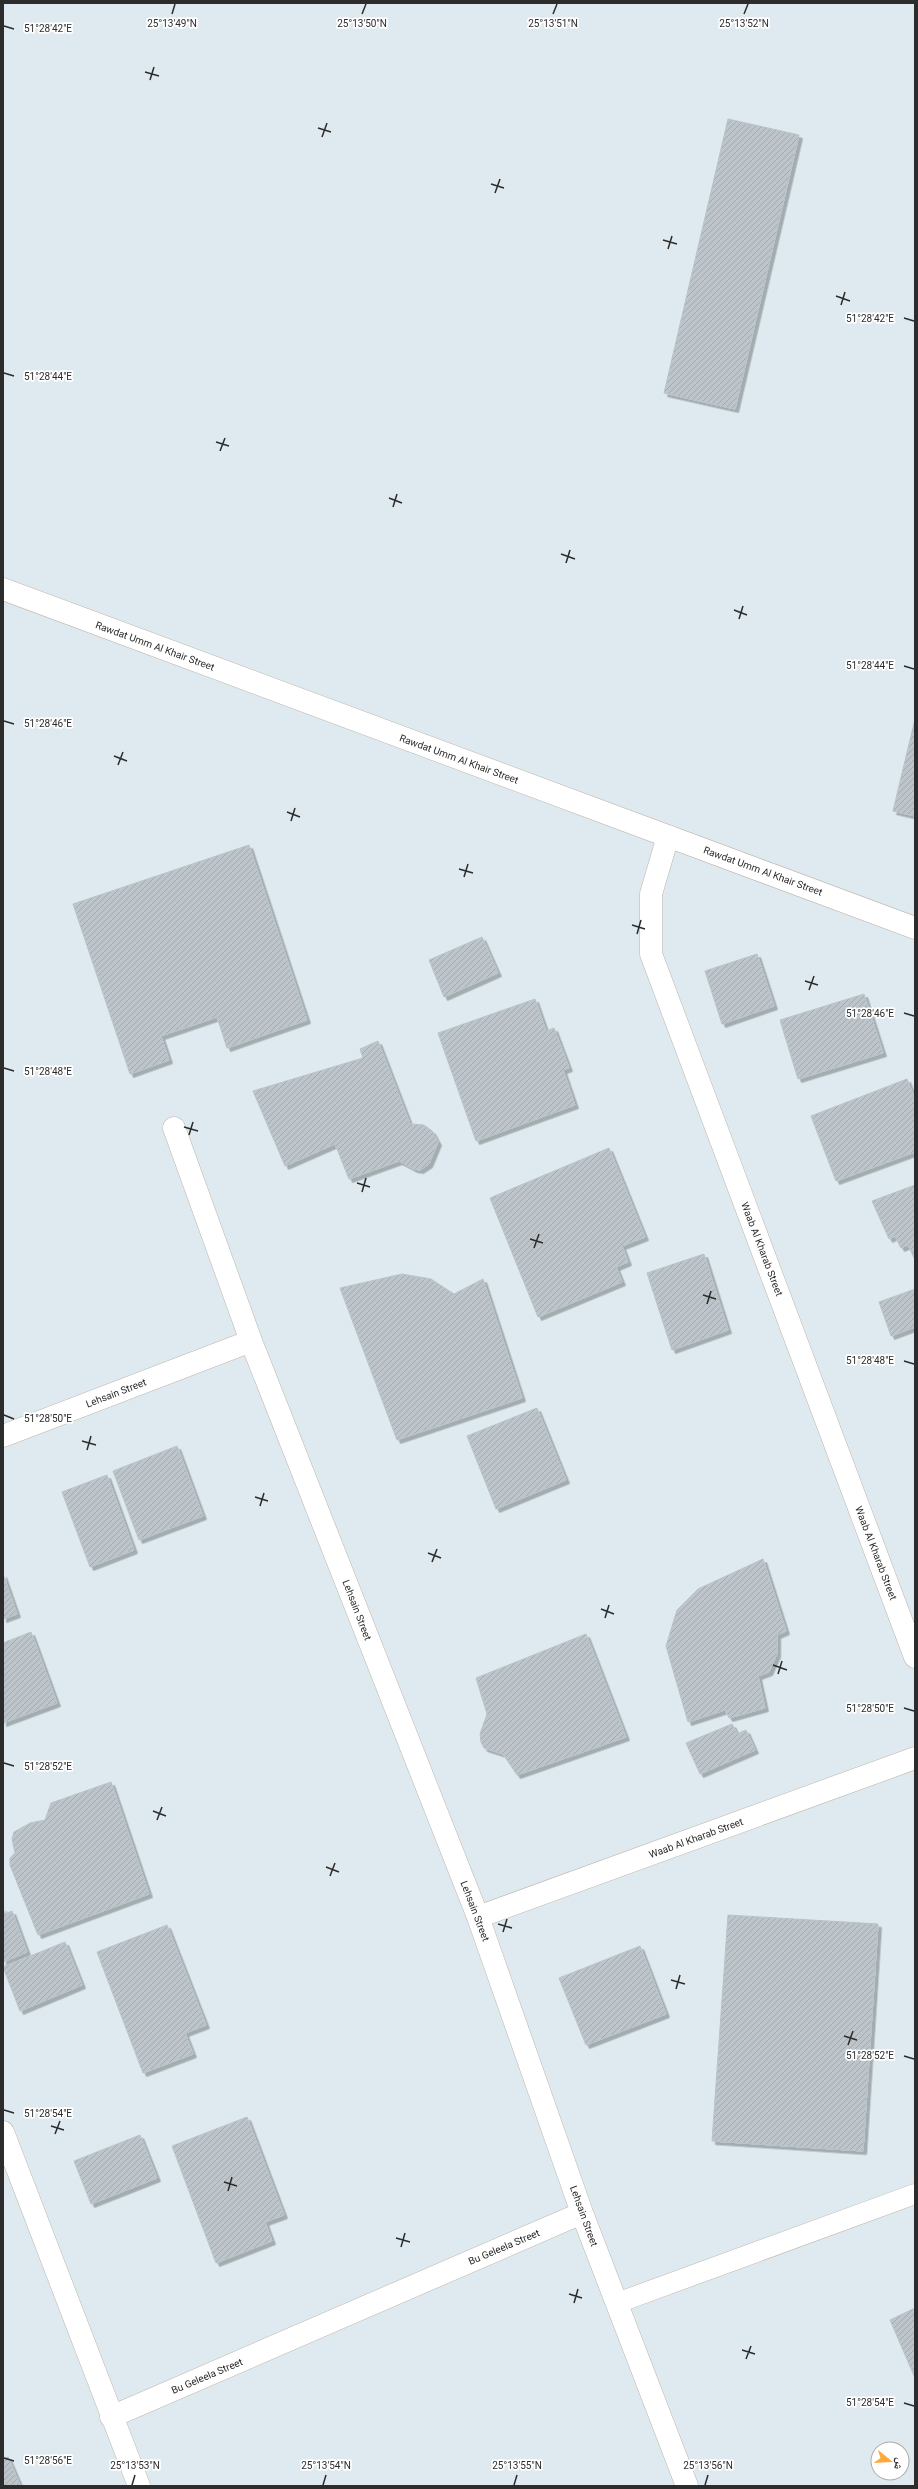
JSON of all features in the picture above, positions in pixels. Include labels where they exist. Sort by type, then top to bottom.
[{"type":"street","name":"Rawdat Umm Al Khair Street","points":[[3,589],[915,928]]},
{"type":"street","name":"Waab Al Kharab Street","points":[[668,836],[651,894],[651,954],[915,1657]]},
{"type":"street","name":"Lehsain Street","points":[[174,1128],[251,1341],[478,1917],[582,2213],[687,2486]]},
{"type":"street","name":"Lehsain Street","points":[[3,1436],[251,1341]]},
{"type":"street","name":"Waab Al Kharab Street","points":[[478,1917],[915,1758]]},
{"type":"street","points":[[3,2132],[111,2417],[139,2486]]},
{"type":"street","name":"Bu Geleela Street","points":[[111,2417],[582,2213]]},
{"type":"lane","points":[[617,2304],[915,2194]]},
{"type":"building","points":[[728,119],[799,135],[735,409],[664,393]]},
{"type":"building","points":[[915,719],[915,816],[893,811]]},
{"type":"building","points":[[249,845],[307,1020],[227,1048],[217,1017],[161,1036],[169,1060],[130,1074],[73,904]]},
{"type":"building","points":[[482,937],[498,973],[444,997],[429,960]]},
{"type":"building","points":[[757,954],[774,1006],[722,1024],[705,971]]},
{"type":"building","points":[[864,994],[883,1053],[798,1079],[780,1020]]},
{"type":"building","points":[[535,999],[546,1031],[554,1028],[569,1068],[563,1070],[575,1105],[476,1141],[438,1033]]},
{"type":"building","points":[[378,1041],[410,1124],[424,1125],[432,1131],[438,1142],[429,1164],[420,1170],[414,1169],[399,1161],[349,1179],[335,1144],[285,1166],[253,1091],[363,1058],[360,1049]]},
{"type":"building","points":[[907,1079],[915,1100],[915,1152],[836,1181],[811,1116]]},
{"type":"building","points":[[609,1148],[645,1237],[622,1246],[628,1262],[616,1267],[622,1282],[538,1317],[490,1198]]},
{"type":"building","points":[[915,1185],[915,1260],[908,1245],[901,1248],[895,1236],[889,1239],[872,1201]]},
{"type":"building","points":[[704,1254],[728,1330],[672,1350],[647,1273]]},
{"type":"building","points":[[402,1274],[431,1279],[454,1294],[483,1279],[522,1398],[397,1440],[340,1288]]},
{"type":"building","points":[[915,1289],[915,1327],[891,1336],[879,1302]]},
{"type":"building","points":[[537,1408],[566,1480],[496,1509],[467,1436]]},
{"type":"building","points":[[177,1446],[203,1516],[139,1540],[113,1471]]},
{"type":"building","points":[[107,1475],[134,1550],[90,1567],[62,1492]]},
{"type":"building","points":[[763,1559],[786,1631],[777,1635],[777,1654],[769,1672],[758,1676],[765,1708],[729,1718],[725,1710],[688,1722],[666,1646],[677,1610],[698,1589]]},
{"type":"building","points":[[3,1574],[17,1614],[3,1619]]},
{"type":"building","points":[[31,1632],[57,1703],[3,1723],[3,1643]]},
{"type":"building","points":[[586,1634],[626,1737],[517,1775],[503,1754],[484,1748],[481,1742],[480,1734],[487,1714],[476,1678]]},
{"type":"building","points":[[732,1724],[737,1734],[746,1730],[755,1750],[700,1774],[686,1743]]},
{"type":"building","points":[[111,1782],[149,1894],[38,1935],[10,1865],[10,1858],[15,1853],[12,1839],[14,1832],[30,1823],[45,1820],[51,1803]]},
{"type":"building","points":[[3,1908],[5,1914],[12,1911],[27,1952],[3,1962]]},
{"type":"building","points":[[728,1915],[878,1924],[863,2151],[712,2141]]},
{"type":"building","points":[[167,1925],[206,2025],[185,2033],[193,2054],[143,2073],[97,1952]]},
{"type":"building","points":[[65,1942],[82,1985],[20,2011],[3,1967]]},
{"type":"building","points":[[640,1946],[666,2014],[586,2045],[559,1978]]},
{"type":"building","points":[[247,2117],[284,2215],[265,2222],[272,2241],[216,2263],[172,2146]]},
{"type":"building","points":[[140,2135],[157,2178],[91,2204],[74,2161]]},
{"type":"building","points":[[915,2308],[915,2378],[890,2320]]},
{"type":"building","points":[[8,2457],[20,2485],[3,2486],[3,2459]]}]
